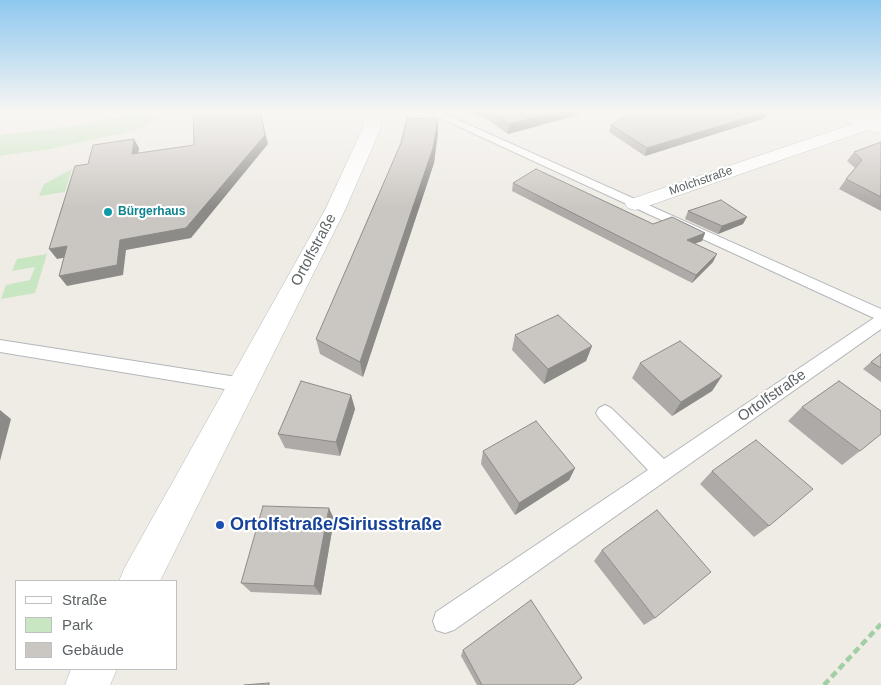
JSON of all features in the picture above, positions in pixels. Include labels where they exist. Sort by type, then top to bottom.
[{"type":"street","name":"Ortolfstraße","points":[[140,580],[335,210],[365,143]]},
{"type":"street","name":"Molchstraße","points":[[635,204],[822,143]]},
{"type":"street","points":[[87,685],[94,670]]},
{"type":"lane","points":[[500,143],[881,315]]},
{"type":"lane","name":"Ortolfstraße","points":[[445,621],[881,321]]},
{"type":"lane","points":[[0,346],[243,385]]},
{"type":"lane","points":[[606,413],[662,471]]},
{"type":"path","points":[[824,685],[881,624]]},
{"type":"green space","points":[[0,143],[78,143],[50,149],[0,156]]},
{"type":"green space","points":[[72,169],[65,192],[39,196],[44,184]]},
{"type":"green space","points":[[47,254],[35,293],[1,299],[6,285],[30,280],[35,267],[12,271],[17,259]]},
{"type":"building","name":"Bürgerhaus","points":[[133,143],[132,154],[194,145],[194,143],[258,143],[186,228],[120,240],[117,265],[59,276],[67,246],[49,249],[75,166],[88,164],[93,145]]},
{"type":"building","points":[[401,143],[434,143],[360,362],[316,339]]},
{"type":"building","points":[[639,143],[664,143],[647,148]]},
{"type":"building","points":[[881,143],[881,197],[846,179],[862,160],[854,152]]},
{"type":"building","points":[[536,169],[653,224],[672,217],[705,233],[687,240],[717,254],[696,275],[513,183]]},
{"type":"building","points":[[721,200],[747,217],[722,226],[688,211]]},
{"type":"building","points":[[558,315],[592,346],[548,369],[515,335]]},
{"type":"building","points":[[680,341],[722,376],[681,402],[640,363]]},
{"type":"building","points":[[881,354],[881,368],[871,362]]},
{"type":"building","points":[[301,381],[351,395],[336,442],[278,434]]},
{"type":"building","points":[[839,381],[881,411],[881,434],[860,451],[802,407]]},
{"type":"building","points":[[536,421],[575,468],[519,503],[483,451]]},
{"type":"building","points":[[756,440],[813,489],[769,526],[712,471]]},
{"type":"building","points":[[263,506],[329,508],[314,586],[241,583]]},
{"type":"building","points":[[657,510],[711,572],[655,618],[602,550]]},
{"type":"building","points":[[531,600],[582,678],[573,685],[482,685],[463,650]]},
{"type":"building","points":[[269,683],[269,685],[244,685]]},
{"type":"place","name":"Bürgerhaus","points":[[108,212]]},
{"type":"place","name":"Ortolfstraße/Siriusstraße","points":[[220,525]]}]
